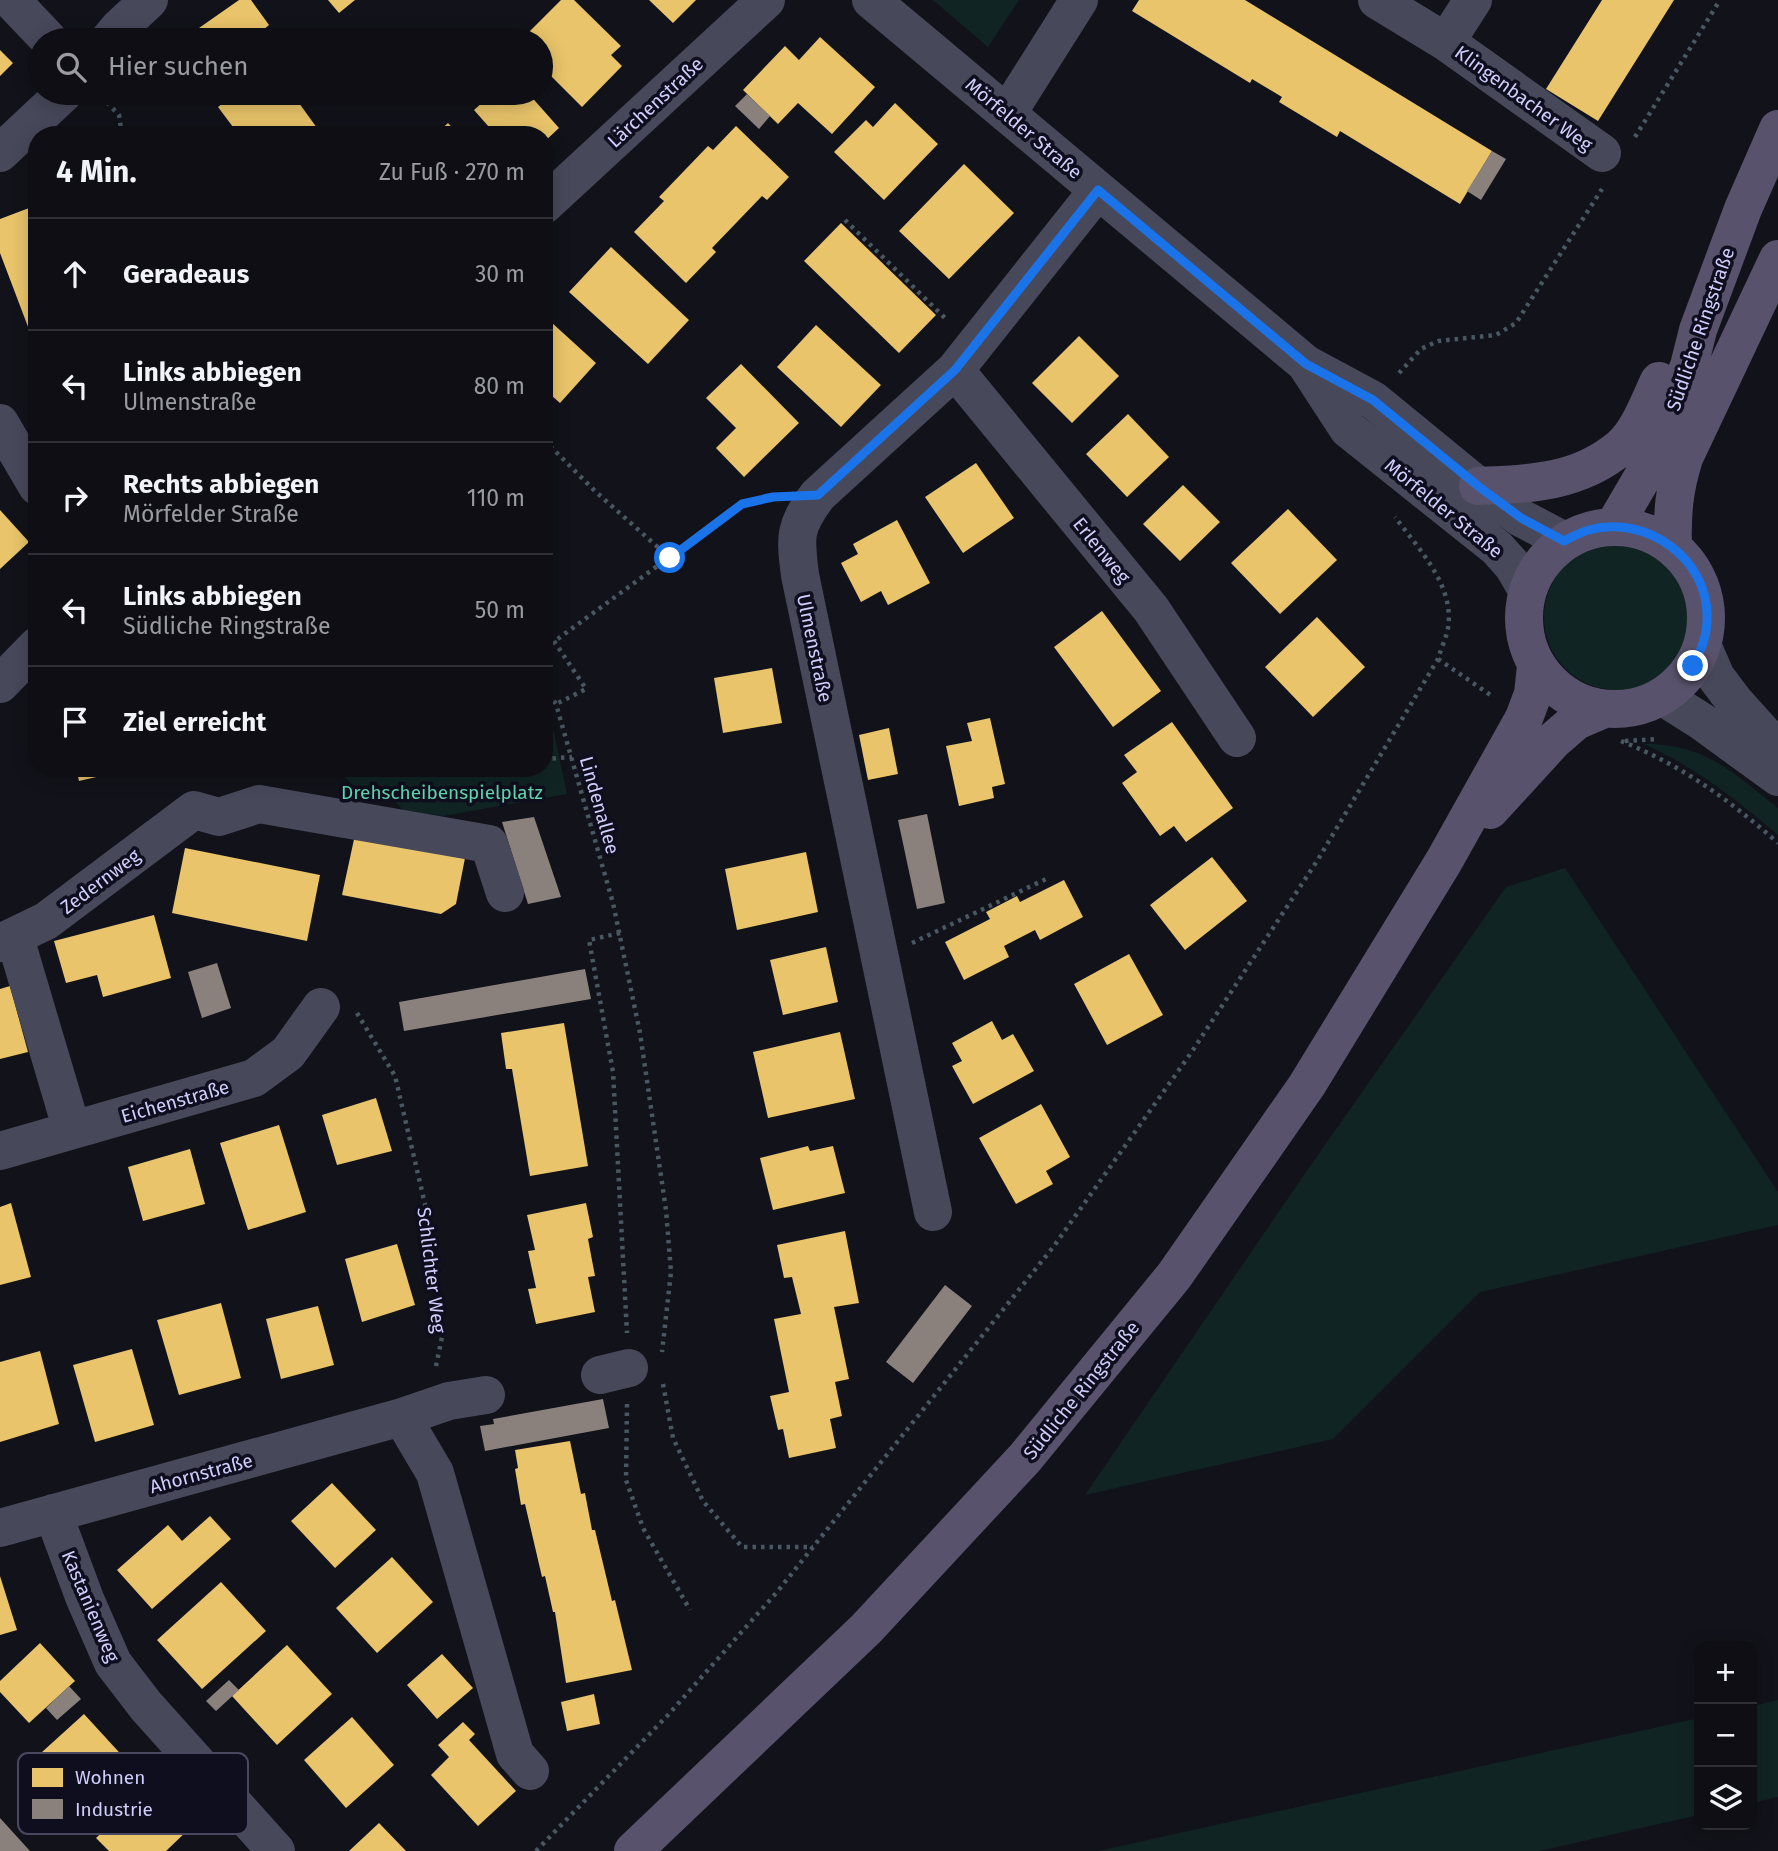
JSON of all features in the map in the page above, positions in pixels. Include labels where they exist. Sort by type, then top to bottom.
[{"type":"main road","name":"Südliche Ringstraße","points":[[1614,526],[1649,466],[1689,366],[1698,330],[1743,209],[1778,129]]},
{"type":"main road","name":"Südliche Ringstraße","points":[[1673,547],[1675,487],[1684,458],[1778,259]]},
{"type":"main road","points":[[1478,486],[1542,483],[1582,471],[1622,446],[1639,422],[1663,373],[1698,330]]},
{"type":"main road","name":"Südliche Ringstraße","points":[[1444,861],[1554,740],[1576,722],[1612,725],[1635,708],[1663,697],[1680,684],[1703,647],[1707,620],[1703,592],[1692,567],[1673,547],[1645,531],[1614,526],[1588,530],[1564,541],[1542,562],[1527,590],[1523,616],[1526,642],[1536,666],[1554,687],[1612,725]]},
{"type":"main road","name":"Südliche Ringstraße","points":[[634,1851],[866,1629],[1025,1458],[1174,1276],[1307,1085],[1444,861],[1524,718],[1534,694],[1536,666]]},
{"type":"street","points":[[11,0],[38,28]]},
{"type":"street","points":[[119,28],[149,0]]},
{"type":"street","name":"Lärchenstraße","points":[[553,197],[765,0]]},
{"type":"street","name":"Mörfelder Straße","points":[[872,0],[1306,364],[1373,400],[1521,518],[1564,541]]},
{"type":"street","points":[[1007,114],[1079,0]]},
{"type":"street","name":"Klingenbacher Weg","points":[[1377,0],[1446,42],[1614,158]]},
{"type":"street","name":"Klingenbacher Weg","points":[[1446,42],[1473,0]]},
{"type":"street","points":[[29,126],[51,105]]},
{"type":"street","points":[[0,153],[28,127]]},
{"type":"street","name":"Ulmenstraße","points":[[933,1212],[800,575],[796,542],[802,516],[818,495],[965,359],[1098,190]]},
{"type":"street","name":"Erlenweg","points":[[965,359],[1151,609],[1237,738]]},
{"type":"street","name":"Mörfelder Straße","points":[[1306,364],[1348,429],[1497,548],[1513,566],[1527,590]]},
{"type":"street","points":[[0,423],[28,471]]},
{"type":"street","points":[[1703,647],[1716,677],[1778,750]]},
{"type":"street","points":[[0,684],[28,655]]},
{"type":"street","points":[[1663,697],[1778,777]]},
{"type":"street","name":"Zedernweg","points":[[8,940],[46,921],[194,810],[219,817],[260,804],[489,844],[505,893]]},
{"type":"street","points":[[8,940],[72,1130]]},
{"type":"street","name":"Eichenstraße","points":[[0,1151],[254,1078],[288,1053],[338,1009]]},
{"type":"street","name":"Ahornstraße","points":[[0,1528],[402,1417],[449,1401],[486,1395]]},
{"type":"street","points":[[402,1417],[435,1473],[515,1754],[530,1770]]},
{"type":"street","name":"Kastanienweg","points":[[54,1513],[85,1600],[113,1663],[146,1706],[188,1753]]},
{"type":"street","name":"Kastanienweg","points":[[248,1820],[276,1851]]},
{"type":"path","points":[[1373,400],[1421,349],[1438,341],[1496,335],[1516,323],[1614,158],[1720,0]]},
{"type":"path","points":[[109,105],[119,115],[121,126]]},
{"type":"path","points":[[845,220],[965,359]]},
{"type":"path","points":[[553,449],[596,492],[670,558]]},
{"type":"path","points":[[556,704],[586,689],[555,641],[742,504],[773,497],[818,495]]},
{"type":"path","points":[[536,1851],[668,1715],[777,1592],[1054,1246],[1191,1053],[1317,861],[1438,659],[1448,627],[1447,598],[1427,560],[1395,516]]},
{"type":"path","name":"Lindenallee","points":[[553,700],[572,757],[620,933],[640,1033],[666,1210],[671,1272],[629,1368]]},
{"type":"path","points":[[1612,725],[1696,779],[1778,843]]},
{"type":"path","points":[[553,758],[572,757]]},
{"type":"path","points":[[880,958],[1046,879]]},
{"type":"path","points":[[620,933],[589,940],[613,1072],[629,1368],[626,1480],[643,1528],[690,1610]]},
{"type":"path","name":"Schlichter Weg","points":[[338,1009],[395,1076],[428,1217],[442,1337],[433,1376],[402,1417]]},
{"type":"path","points":[[629,1368],[673,1438],[703,1501],[743,1547],[813,1547]]},
{"type":"green space","points":[[933,0],[1019,0],[988,47]]},
{"type":"green space","points":[[1617,544],[1645,550],[1669,565],[1684,589],[1690,617],[1684,645],[1669,669],[1645,684],[1617,690],[1589,684],[1565,669],[1550,645],[1544,617],[1550,589],[1565,565],[1589,550]]},
{"type":"green space","name":"Drehscheibenspielplatz","points":[[553,730],[567,794],[443,816],[404,811],[378,784],[361,795],[345,777],[553,777]]},
{"type":"green space","points":[[1644,744],[1685,749],[1717,762],[1732,772],[1778,808],[1778,835],[1714,785],[1681,763]]},
{"type":"green space","points":[[1565,868],[1778,1192],[1778,1225],[1480,1292],[1333,1439],[1085,1495],[1306,1172],[1506,887]]},
{"type":"green space","points":[[1778,1700],[1778,1797],[1757,1802],[1757,1767],[1757,1705]]},
{"type":"green space","points":[[1694,1719],[1694,1816],[1539,1851],[1098,1851]]},
{"type":"building: Wohnen","points":[[239,0],[251,0],[269,25],[266,28],[199,28]]},
{"type":"building: Wohnen","points":[[328,0],[355,0],[339,13]]},
{"type":"building: Wohnen","points":[[561,0],[574,0],[621,46],[611,55],[622,66],[582,107],[553,78],[553,28],[533,28]]},
{"type":"building: Wohnen","points":[[649,0],[696,0],[673,23]]},
{"type":"building: Wohnen","points":[[1139,0],[1245,0],[1492,151],[1460,204],[1340,131],[1337,137],[1279,102],[1282,97],[1252,79],[1250,83],[1132,11]]},
{"type":"building: Wohnen","points":[[1602,0],[1674,0],[1598,121],[1546,89]]},
{"type":"building: Wohnen","points":[[820,37],[875,87],[832,134],[798,103],[778,124],[743,90],[785,46],[799,60]]},
{"type":"building: Wohnen","points":[[0,50],[13,63],[0,76]]},
{"type":"building: Wohnen","points":[[895,103],[938,144],[884,200],[834,152],[866,120],[873,127]]},
{"type":"building: Wohnen","points":[[300,105],[316,126],[232,126],[218,107]]},
{"type":"building: Wohnen","points":[[480,105],[539,105],[559,128],[553,134],[553,126],[488,126],[474,110]]},
{"type":"building: Wohnen","points":[[736,126],[789,177],[767,200],[762,196],[712,248],[716,252],[686,283],[634,232],[664,201],[659,197],[708,146],[713,150]]},
{"type":"building: Wohnen","points":[[964,164],[1014,213],[949,279],[899,231]]},
{"type":"building: Wohnen","points":[[28,208],[28,327],[0,253],[0,219]]},
{"type":"building: Wohnen","points":[[841,223],[936,315],[899,353],[804,261]]},
{"type":"building: Wohnen","points":[[611,247],[689,320],[648,364],[569,292]]},
{"type":"building: Wohnen","points":[[553,324],[596,363],[560,403],[553,397]]},
{"type":"building: Wohnen","points":[[816,325],[881,385],[841,427],[777,367]]},
{"type":"building: Wohnen","points":[[1079,336],[1119,376],[1072,423],[1032,383]]},
{"type":"building: Wohnen","points":[[741,364],[799,423],[744,477],[716,448],[736,428],[706,398]]},
{"type":"building: Wohnen","points":[[1128,414],[1169,457],[1127,497],[1086,454]]},
{"type":"building: Wohnen","points":[[976,463],[1014,518],[963,553],[925,497]]},
{"type":"building: Wohnen","points":[[1183,485],[1220,522],[1180,561],[1143,524]]},
{"type":"building: Wohnen","points":[[1288,509],[1337,560],[1280,614],[1231,563]]},
{"type":"building: Wohnen","points":[[0,510],[28,543],[0,569]]},
{"type":"building: Wohnen","points":[[897,520],[930,583],[888,605],[881,591],[861,602],[841,563],[858,554],[853,544]]},
{"type":"building: Wohnen","points":[[1102,611],[1161,691],[1113,727],[1054,647]]},
{"type":"building: Wohnen","points":[[1317,617],[1365,667],[1313,717],[1265,667]]},
{"type":"building: Wohnen","points":[[772,668],[782,723],[723,733],[714,678]]},
{"type":"building: Wohnen","points":[[990,718],[1005,784],[992,787],[994,798],[959,806],[946,746],[972,741],[967,723]]},
{"type":"building: Wohnen","points":[[1172,722],[1233,808],[1186,842],[1174,826],[1160,836],[1122,783],[1137,772],[1124,755]]},
{"type":"building: Wohnen","points":[[889,728],[898,774],[868,780],[859,735]]},
{"type":"building: Wohnen","points":[[78,777],[96,777],[79,781]]},
{"type":"building: Wohnen","points":[[356,830],[466,853],[456,904],[441,914],[342,895]]},
{"type":"building: Wohnen","points":[[185,848],[320,875],[307,941],[172,913]]},
{"type":"building: Wohnen","points":[[806,852],[818,912],[737,930],[725,869]]},
{"type":"building: Wohnen","points":[[1212,857],[1247,901],[1185,950],[1150,905]]},
{"type":"building: Wohnen","points":[[1064,880],[1083,917],[1040,940],[1035,930],[1004,946],[1009,957],[964,980],[945,942],[990,919],[986,912],[1017,896],[1020,902]]},
{"type":"building: Wohnen","points":[[154,915],[171,978],[103,997],[97,975],[66,983],[54,941]]},
{"type":"building: Wohnen","points":[[826,947],[838,1002],[783,1015],[770,960]]},
{"type":"building: Wohnen","points":[[1129,954],[1163,1015],[1107,1045],[1074,984]]},
{"type":"building: Wohnen","points":[[10,986],[28,1052],[0,1059],[0,989]]},
{"type":"building: Wohnen","points":[[992,1021],[1002,1040],[1013,1034],[1034,1071],[973,1104],[952,1066],[962,1061],[952,1043]]},
{"type":"building: Wohnen","points":[[564,1023],[588,1166],[530,1176],[512,1069],[506,1069],[501,1033]]},
{"type":"building: Wohnen","points":[[840,1032],[855,1099],[768,1118],[753,1052]]},
{"type":"building: Wohnen","points":[[376,1098],[392,1151],[337,1165],[322,1115]]},
{"type":"building: Wohnen","points":[[1041,1104],[1070,1157],[1046,1171],[1053,1184],[1016,1204],[979,1138]]},
{"type":"building: Wohnen","points":[[279,1125],[306,1212],[248,1230],[220,1143]]},
{"type":"building: Wohnen","points":[[808,1146],[810,1151],[833,1146],[845,1193],[773,1210],[760,1158]]},
{"type":"building: Wohnen","points":[[190,1149],[205,1204],[143,1221],[128,1167]]},
{"type":"building: Wohnen","points":[[11,1203],[31,1277],[0,1285],[0,1207]]},
{"type":"building: Wohnen","points":[[586,1203],[593,1237],[588,1239],[595,1276],[588,1277],[595,1312],[536,1324],[528,1289],[536,1288],[528,1251],[535,1250],[527,1215]]},
{"type":"building: Wohnen","points":[[845,1231],[859,1303],[834,1307],[849,1379],[835,1382],[842,1416],[830,1419],[836,1448],[789,1458],[783,1429],[778,1430],[770,1396],[789,1392],[774,1319],[801,1314],[792,1277],[784,1278],[777,1245]]},
{"type":"building: Wohnen","points":[[397,1244],[415,1305],[362,1322],[345,1259]]},
{"type":"building: Wohnen","points":[[221,1303],[241,1378],[179,1395],[157,1320]]},
{"type":"building: Wohnen","points":[[318,1306],[334,1365],[281,1379],[266,1319]]},
{"type":"building: Wohnen","points":[[132,1349],[154,1425],[95,1442],[73,1365]]},
{"type":"building: Wohnen","points":[[40,1351],[59,1424],[0,1442],[0,1362]]},
{"type":"building: Wohnen","points":[[570,1441],[581,1494],[585,1493],[592,1530],[595,1530],[612,1601],[615,1600],[632,1670],[566,1683],[555,1612],[545,1576],[542,1577],[525,1504],[521,1505],[515,1450]]},
{"type":"building: Wohnen","points":[[332,1483],[376,1530],[335,1568],[291,1521]]},
{"type":"building: Wohnen","points":[[210,1516],[231,1539],[152,1609],[117,1570],[168,1525],[182,1541]]},
{"type":"building: Wohnen","points":[[392,1557],[433,1602],[377,1653],[336,1608]]},
{"type":"building: Wohnen","points":[[0,1576],[17,1630],[0,1635]]},
{"type":"building: Wohnen","points":[[221,1582],[266,1631],[202,1689],[157,1640]]},
{"type":"building: Wohnen","points":[[40,1643],[75,1681],[29,1723],[0,1692],[0,1681]]},
{"type":"building: Wohnen","points":[[287,1645],[332,1694],[277,1745],[232,1696]]},
{"type":"building: Wohnen","points":[[442,1654],[473,1688],[437,1719],[407,1685]]},
{"type":"building: Wohnen","points":[[594,1694],[600,1724],[567,1731],[561,1702]]},
{"type":"building: Wohnen","points":[[84,1714],[120,1753],[41,1753]]},
{"type":"building: Wohnen","points":[[352,1717],[394,1765],[346,1808],[304,1760]]},
{"type":"building: Wohnen","points":[[463,1722],[475,1734],[469,1740],[516,1791],[478,1826],[431,1775],[449,1757],[438,1745]]},
{"type":"building: Wohnen","points":[[379,1823],[406,1851],[349,1851]]},
{"type":"building: Wohnen","points":[[100,1834],[184,1834],[166,1851],[109,1851],[96,1838]]},
{"type":"building: Industrie","points":[[747,94],[770,116],[759,129],[735,106]]},
{"type":"building: Industrie","points":[[1492,151],[1506,159],[1481,200],[1467,191]]},
{"type":"building: Industrie","points":[[927,814],[945,903],[917,909],[898,820]]},
{"type":"building: Industrie","points":[[534,817],[561,897],[528,904],[502,822]]},
{"type":"building: Industrie","points":[[217,963],[231,1008],[202,1018],[188,972]]},
{"type":"building: Industrie","points":[[585,969],[591,999],[404,1031],[399,1002]]},
{"type":"building: Industrie","points":[[945,1285],[972,1306],[913,1383],[886,1362]]},
{"type":"building: Industrie","points":[[603,1399],[609,1428],[485,1451],[480,1426],[494,1424],[493,1419]]},
{"type":"building: Industrie","points":[[229,1680],[239,1690],[216,1711],[206,1701]]},
{"type":"building: Industrie","points":[[69,1686],[81,1699],[57,1720],[46,1708]]},
{"type":"building: Industrie","points":[[0,1818],[30,1851],[0,1851]]},
{"type":"route","points":[[670,558],[742,504],[773,497],[818,495],[955,370],[1098,190],[1306,364],[1373,400],[1521,518],[1564,541],[1588,530],[1614,526],[1645,531],[1673,547],[1692,567],[1703,592],[1707,620],[1703,647],[1693,666]]}]
